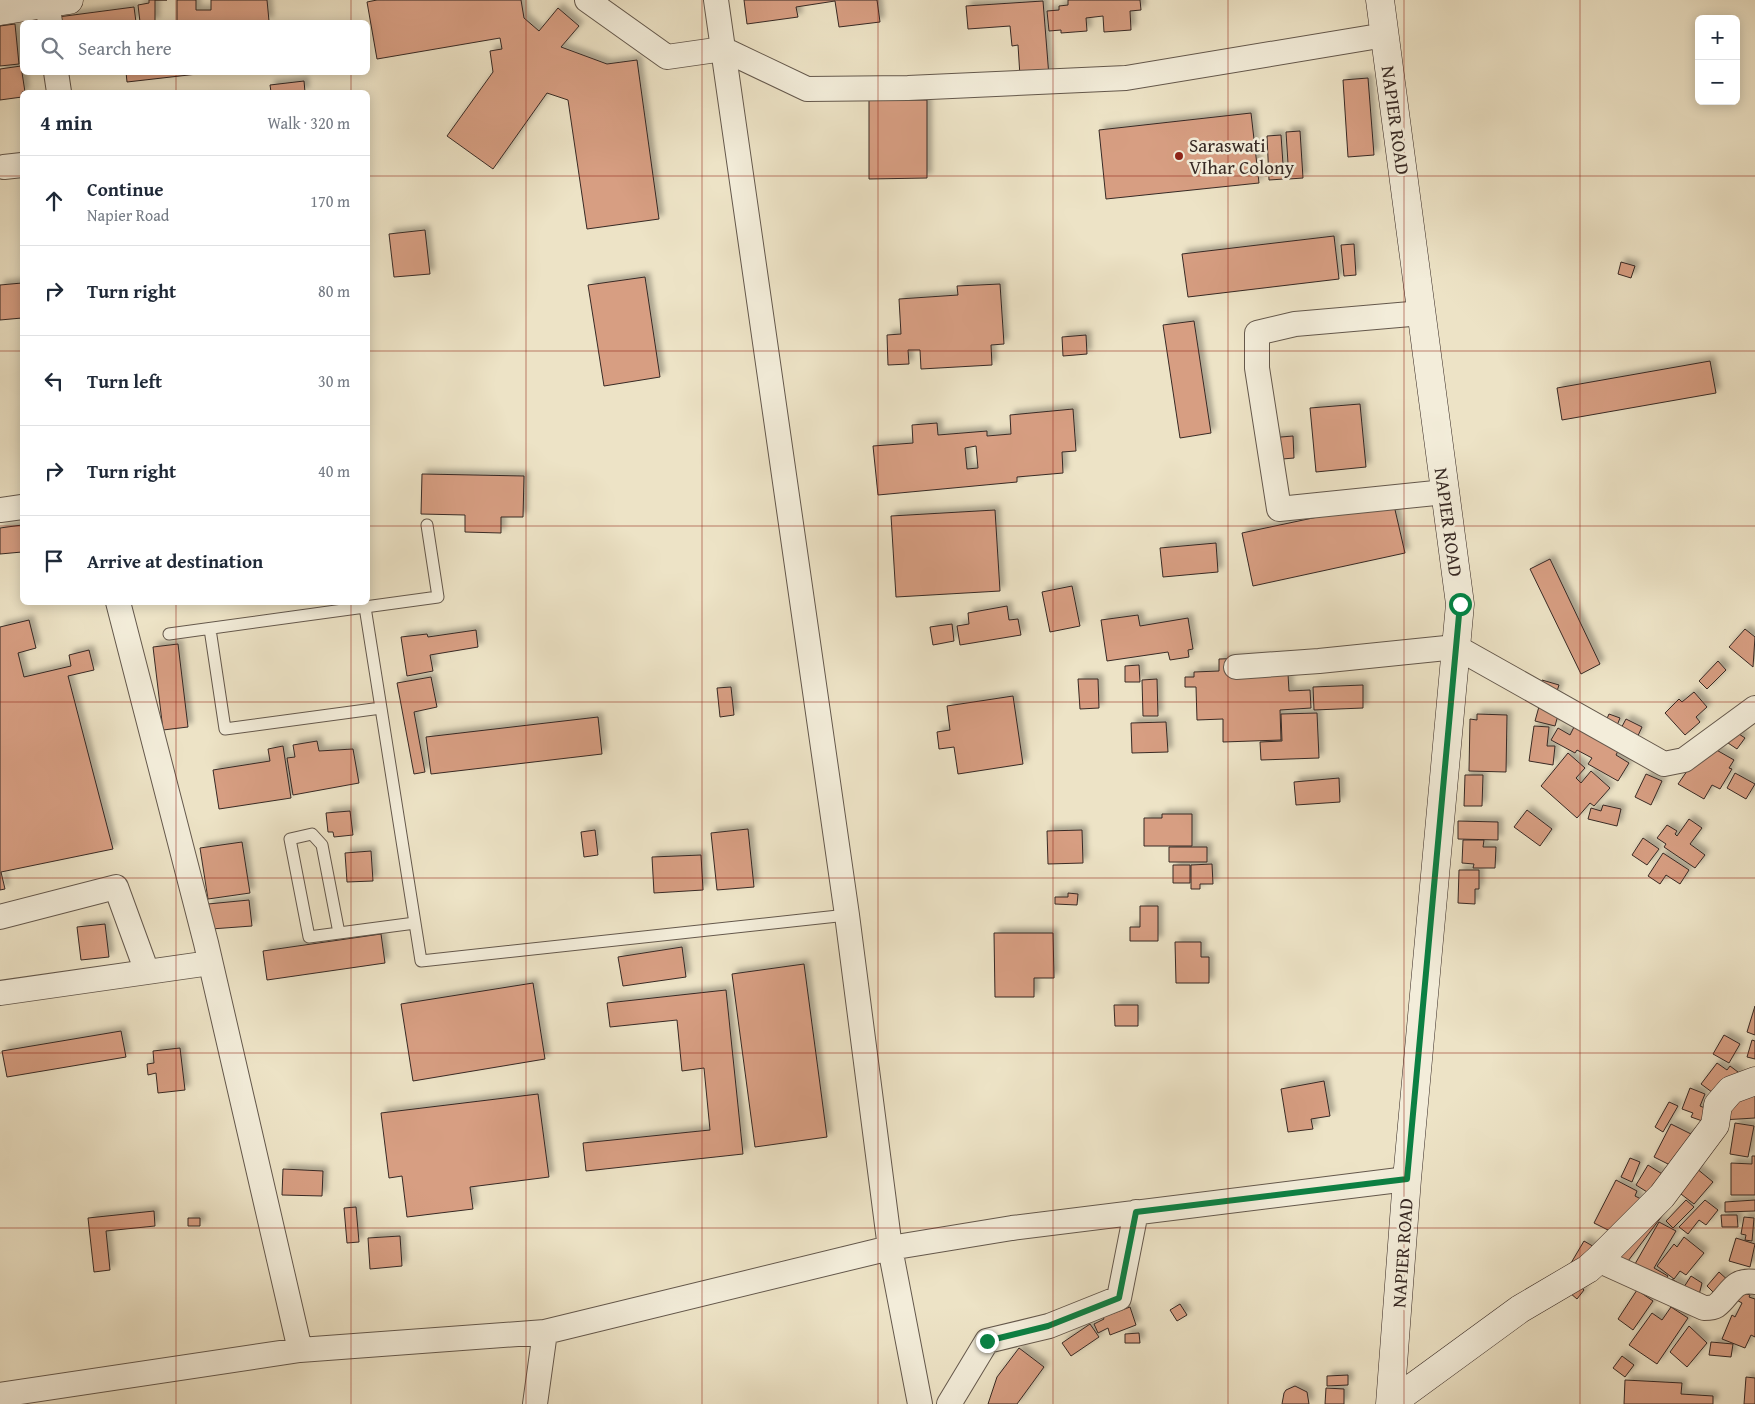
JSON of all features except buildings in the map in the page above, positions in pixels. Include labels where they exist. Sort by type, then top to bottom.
[{"type":"street","points":[[587,0],[667,56],[723,49],[807,90],[908,88],[1126,78],[1385,35]]},
{"type":"street","points":[[716,0],[847,915],[890,1248],[920,1404]]},
{"type":"street","name":"NAPIER ROAD","points":[[1380,0],[1460,604],[1407,1179],[1390,1404]]},
{"type":"street","points":[[0,11],[55,9]]},
{"type":"street","points":[[56,75],[59,90]]},
{"type":"street","points":[[1422,313],[1295,324],[1256,333],[1256,368],[1278,509],[1445,492]]},
{"type":"street","points":[[0,510],[20,507]]},
{"type":"street","points":[[119,605],[210,963],[300,1350]]},
{"type":"street","points":[[1236,667],[1319,661],[1456,647],[1664,764],[1684,760],[1755,708]]},
{"type":"street","points":[[0,917],[116,887],[148,972]]},
{"type":"street","points":[[0,993],[210,963]]},
{"type":"street","points":[[1390,1404],[1520,1309],[1588,1269],[1662,1196],[1715,1125],[1718,1105],[1731,1090],[1755,1082]]},
{"type":"street","points":[[0,1395],[300,1350],[545,1332],[890,1248],[1012,1228],[1407,1179]]},
{"type":"street","points":[[949,1404],[987,1341],[1048,1326],[1119,1298],[1136,1212]]},
{"type":"street","points":[[1598,1260],[1658,1289],[1704,1308],[1715,1307],[1738,1284],[1744,1281],[1755,1282]]},
{"type":"street","points":[[535,1404],[545,1332]]},
{"type":"lane","points":[[169,634],[438,597],[427,525]]},
{"type":"lane","points":[[366,607],[421,962],[847,915]]},
{"type":"lane","points":[[210,629],[225,728],[381,708]]},
{"type":"lane","points":[[339,933],[322,845],[312,834],[290,839],[309,937],[415,923]]},
{"type":"place","name":"Saraswati VIhar Colony","points":[[1179,156]]},
{"type":"route","points":[[987,1341],[1048,1326],[1119,1298],[1136,1212],[1407,1179],[1460,604]]}]
